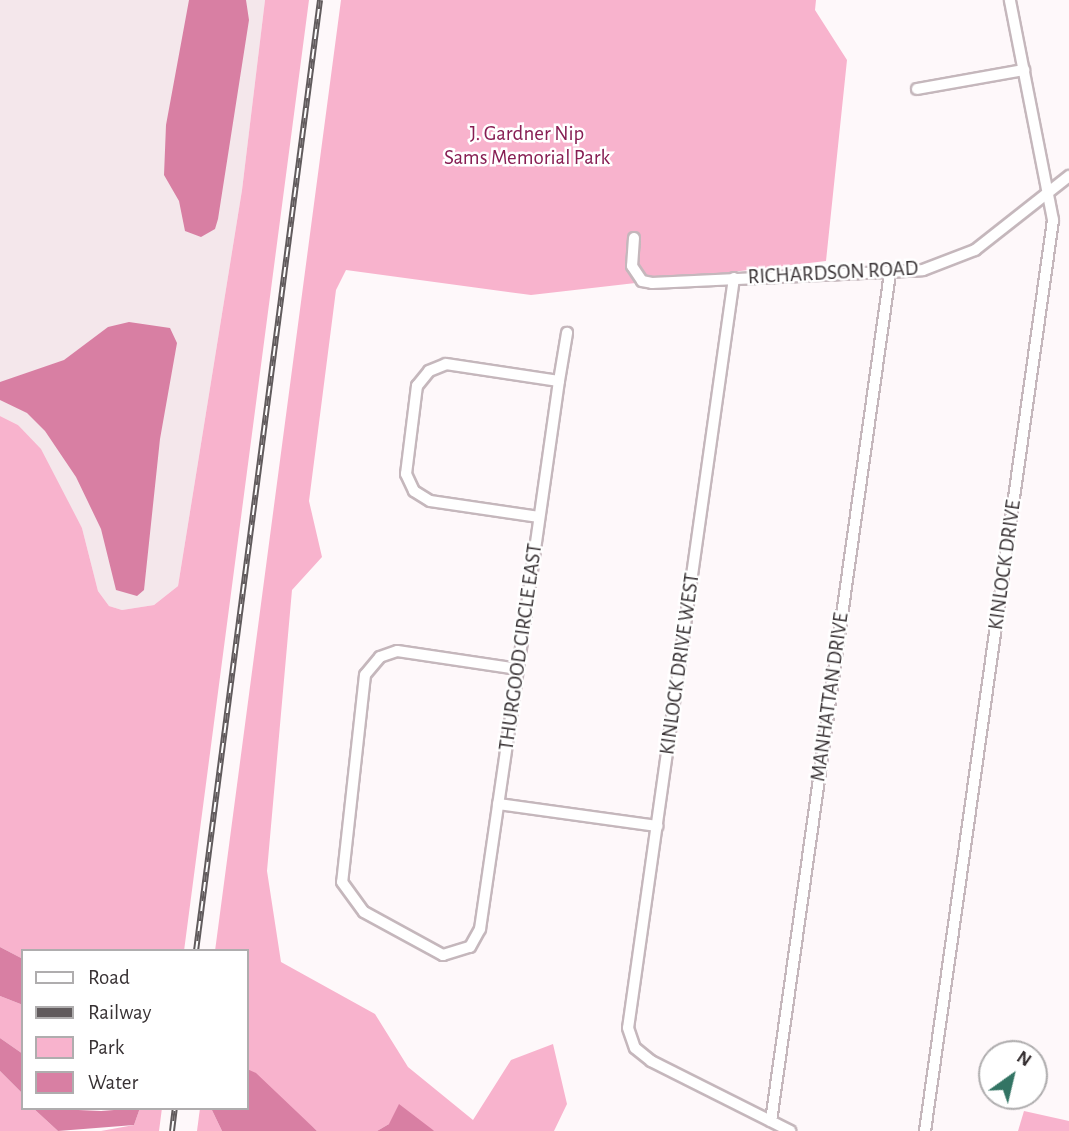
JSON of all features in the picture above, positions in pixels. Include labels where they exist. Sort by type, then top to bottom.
[{"type":"street","name":"KINLOCK DRIVE","points":[[925,1131],[1053,220],[1010,0]]},
{"type":"street","points":[[918,89],[1024,69]]},
{"type":"street","name":"RICHARDSON ROAD","points":[[634,238],[632,266],[642,281],[652,283],[923,270],[958,259],[1069,176]]},
{"type":"street","name":"MANHATTAN DRIVE","points":[[771,1121],[890,273]]},
{"type":"street","name":"KINLOCK DRIVE WEST","points":[[734,278],[628,1028],[635,1048],[651,1062],[771,1121]]},
{"type":"street","name":"THURGOOD CIRCLE EAST","points":[[518,669],[397,651],[380,657],[365,675],[340,870],[346,891],[364,912],[433,952],[461,953],[470,947],[480,929],[498,804],[518,669],[540,517],[559,381],[567,333]]},
{"type":"street","points":[[540,517],[430,501],[414,491],[405,474],[417,386],[429,371],[446,364],[559,381]]},
{"type":"street","points":[[498,804],[657,826]]},
{"type":"street","points":[[771,1121],[790,1131]]},
{"type":"shaded area","points":[[0,0],[265,0],[242,190],[178,586],[154,605],[122,610],[109,606],[98,591],[82,528],[18,425],[0,416]]},
{"type":"green space","points":[[265,0],[309,0],[184,949],[21,949],[21,958],[0,947],[0,416],[18,425],[41,449],[82,528],[98,591],[109,606],[122,610],[154,605],[178,586],[242,190]]},
{"type":"green space","name":"J. Gardner Nip Sams Memorial Park","points":[[341,0],[816,0],[815,10],[847,60],[826,261],[531,295],[346,270],[336,290],[309,501],[322,557],[292,590],[267,871],[281,962],[375,1014],[408,1067],[473,1120],[511,1060],[553,1044],[567,1104],[554,1131],[434,1131],[389,1124],[377,1131],[317,1131],[248,1070],[248,949],[215,949]]},
{"type":"green space","points":[[0,996],[21,1004],[21,1053],[0,1038]]},
{"type":"green space","points":[[0,1071],[21,1092],[21,1110],[35,1110],[58,1131],[0,1131]]},
{"type":"green space","points":[[139,1110],[162,1110],[159,1131],[101,1131],[134,1125]]},
{"type":"green space","points":[[200,1110],[212,1110],[222,1131],[197,1131]]},
{"type":"green space","points":[[1024,1111],[1069,1121],[1069,1131],[1018,1131]]},
{"type":"water","points":[[189,0],[246,0],[249,20],[218,219],[215,229],[201,237],[185,231],[179,201],[164,175],[166,125]]},
{"type":"water","points":[[129,322],[170,328],[177,343],[160,439],[144,590],[137,596],[116,590],[101,529],[76,477],[45,431],[27,413],[0,400],[0,382],[64,360],[108,327]]},
{"type":"water","points":[[0,947],[21,958],[21,1004],[0,996]]},
{"type":"water","points":[[0,1038],[21,1053],[21,1092],[0,1071]]},
{"type":"water","points":[[248,1069],[256,1073],[317,1131],[222,1131],[212,1110],[248,1110]]},
{"type":"water","points":[[399,1104],[434,1131],[377,1131],[389,1124]]},
{"type":"water","points":[[35,1110],[139,1110],[134,1125],[58,1131]]},
{"type":"railway","points":[[196,949],[320,0]]},
{"type":"railway","points":[[172,1131],[175,1110]]}]
